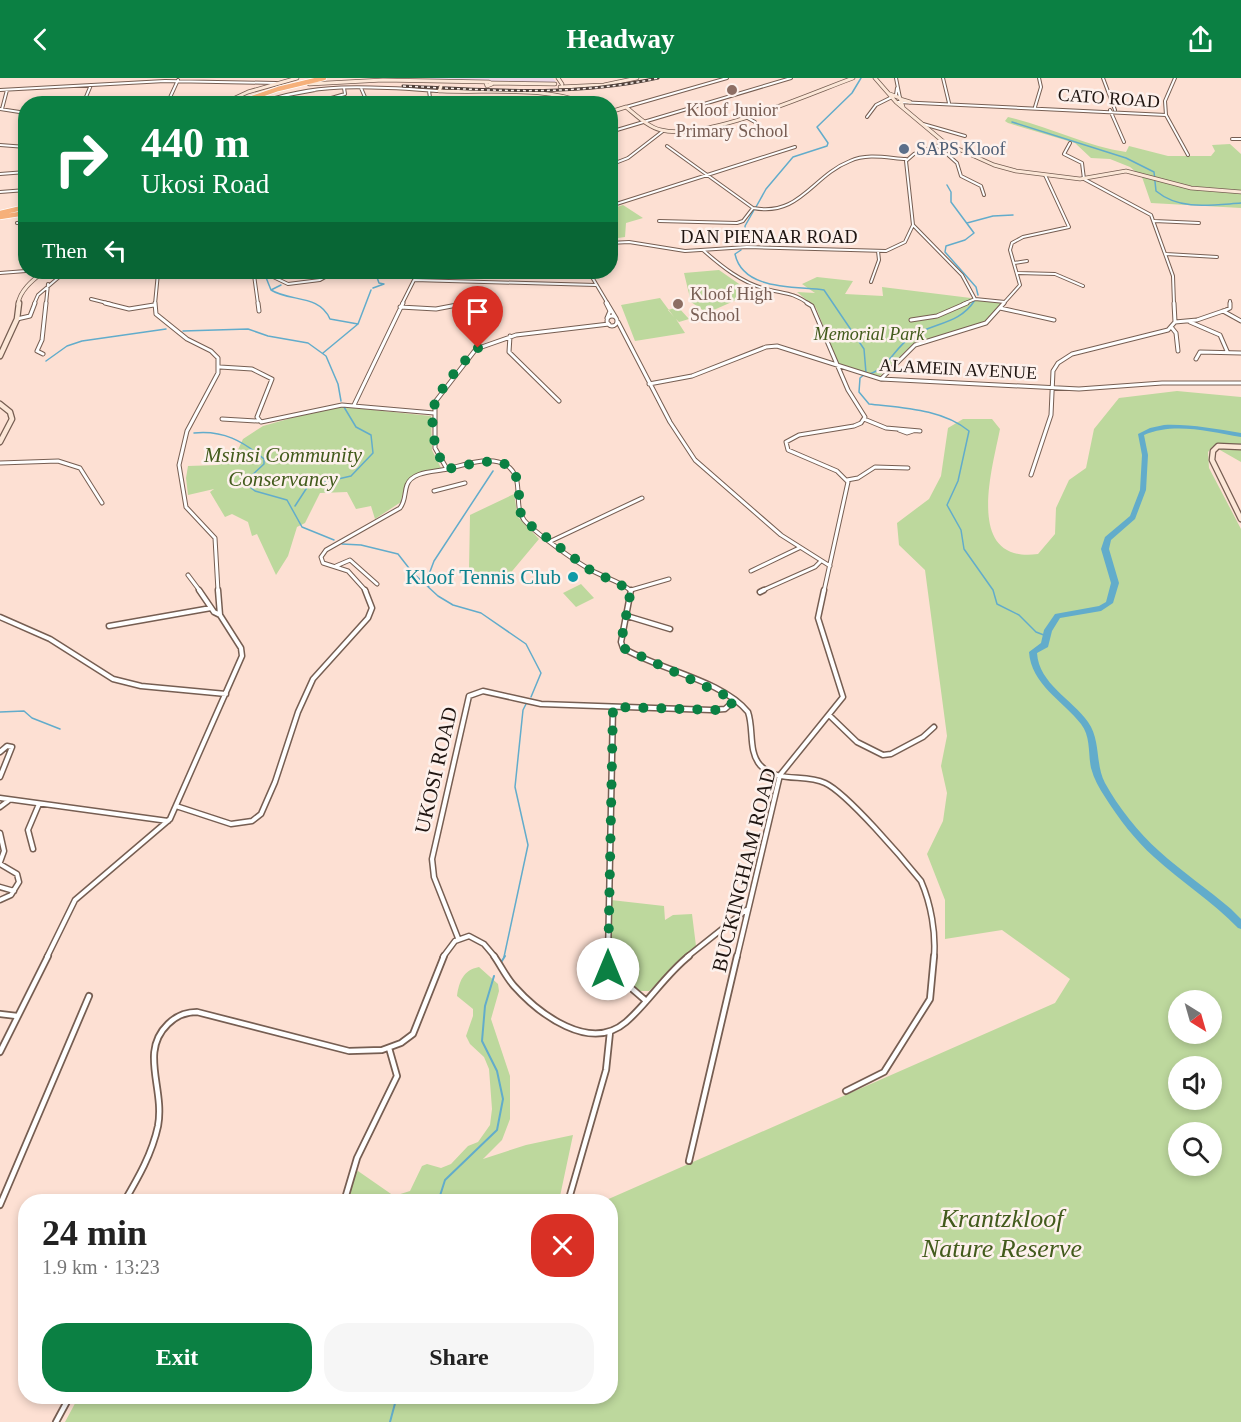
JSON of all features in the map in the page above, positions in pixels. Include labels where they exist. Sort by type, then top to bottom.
[{"type":"highway","points":[[249,96],[314,78]]},
{"type":"highway","points":[[256,96],[278,88],[324,78]]},
{"type":"highway","points":[[0,217],[18,210]]},
{"type":"highway","points":[[0,217],[18,216]]},
{"type":"main road","points":[[243,96],[276,83],[297,78]]},
{"type":"main road","points":[[556,78],[558,85]]},
{"type":"main road","points":[[382,82],[574,87],[604,85],[637,78]]},
{"type":"main road","points":[[618,110],[626,107],[663,131],[702,128],[814,94],[853,78]]},
{"type":"main road","points":[[875,78],[896,102],[945,143],[994,165],[1045,175],[1084,179],[1118,171],[1154,177],[1198,189],[1241,192]]},
{"type":"main road","points":[[264,96],[290,87],[334,81],[373,81],[440,89],[566,96]]},
{"type":"main road","points":[[440,89],[446,85],[486,84]]},
{"type":"main road","points":[[893,97],[910,102]]},
{"type":"main road","points":[[900,100],[903,107]]},
{"type":"main road","points":[[0,356],[18,319],[19,298],[35,279]]},
{"type":"main road","points":[[0,404],[10,412],[12,419],[0,442]]},
{"type":"main road","points":[[1241,447],[1218,446],[1213,451],[1212,460],[1241,519]]},
{"type":"street","points":[[126,83],[128,78]]},
{"type":"street","points":[[626,107],[728,78]]},
{"type":"street","points":[[779,82],[784,78]]},
{"type":"street","points":[[618,130],[790,78]]},
{"type":"street","points":[[896,78],[900,100],[896,102]]},
{"type":"street","points":[[943,78],[949,104]]},
{"type":"street","points":[[1035,107],[1041,87],[1040,78]]},
{"type":"street","points":[[1103,78],[1124,142]]},
{"type":"street","points":[[1166,115],[1166,101],[1175,78]]},
{"type":"street","points":[[171,96],[178,80]]},
{"type":"street","points":[[0,90],[178,80],[261,80],[276,83]]},
{"type":"street","points":[[86,96],[91,85]]},
{"type":"street","points":[[279,96],[304,88],[344,89]]},
{"type":"street","points":[[325,90],[361,88],[429,91],[440,89]]},
{"type":"street","points":[[361,88],[364,96]]},
{"type":"street","points":[[867,117],[880,102],[893,97],[897,88]]},
{"type":"street","points":[[338,96],[345,94],[344,89]]},
{"type":"street","points":[[7,90],[1,109],[18,112]]},
{"type":"street","points":[[286,96],[315,90]]},
{"type":"street","points":[[429,91],[430,96]]},
{"type":"street","name":"CATO ROAD","points":[[910,102],[1112,110],[1166,115],[1170,118],[1188,155]]},
{"type":"street","points":[[744,116],[755,122]]},
{"type":"street","points":[[923,124],[965,136]]},
{"type":"street","points":[[618,162],[628,158],[663,131]]},
{"type":"street","points":[[1232,139],[1241,139]]},
{"type":"street","points":[[667,146],[753,208],[770,211],[785,208],[801,199],[827,172],[852,159],[906,159],[945,143]]},
{"type":"street","points":[[1031,475],[1051,415],[1055,367],[1072,354],[1172,328],[1175,322],[1174,284],[1166,254],[1149,212],[1084,179],[1082,163],[1064,154],[1070,143]]},
{"type":"street","points":[[0,145],[18,146]]},
{"type":"street","points":[[937,146],[957,163],[961,176],[981,186],[984,195]]},
{"type":"street","points":[[618,203],[795,147]]},
{"type":"street","points":[[906,159],[913,225],[958,270],[975,299]]},
{"type":"street","points":[[0,174],[18,173]]},
{"type":"street","points":[[881,378],[912,347],[982,325],[1000,308],[1020,285],[1010,247],[1017,240],[1069,227],[1045,175]]},
{"type":"street","points":[[0,192],[18,191]]},
{"type":"street","points":[[659,221],[737,223],[743,220],[753,208]]},
{"type":"street","points":[[1154,222],[1199,223]]},
{"type":"street","name":"DAN PIENAAR ROAD","points":[[618,244],[703,250],[747,247],[878,251],[894,249],[905,244],[913,225]]},
{"type":"street","points":[[703,250],[723,268],[740,278],[765,289],[793,293],[807,302],[816,312],[849,393],[864,414],[864,420]]},
{"type":"street","points":[[871,282],[879,260],[878,251]]},
{"type":"street","points":[[1166,254],[1216,257]]},
{"type":"street","points":[[1014,263],[1027,261]]},
{"type":"street","points":[[0,273],[18,272]]},
{"type":"street","points":[[1018,273],[1055,274],[1083,286]]},
{"type":"street","points":[[18,319],[30,316],[33,306],[48,284],[55,279]]},
{"type":"street","points":[[156,279],[154,312],[187,339],[217,356],[220,367],[187,431],[179,465],[186,507],[216,541],[220,615]]},
{"type":"street","points":[[255,279],[259,311]]},
{"type":"street","points":[[276,279],[280,283],[292,284],[324,279]]},
{"type":"street","points":[[592,279],[610,311],[606,319]]},
{"type":"street","points":[[592,279],[617,320],[681,441],[698,463],[765,522],[800,548],[830,566]]},
{"type":"street","points":[[354,405],[412,282],[416,280],[595,284]]},
{"type":"street","points":[[43,354],[37,351],[42,340],[48,284]]},
{"type":"street","points":[[92,299],[129,309],[154,305]]},
{"type":"street","points":[[911,320],[937,316],[975,299],[1005,302]]},
{"type":"street","points":[[1175,322],[1190,321],[1230,308],[1230,301]]},
{"type":"street","points":[[400,307],[436,309],[457,305]]},
{"type":"street","points":[[1000,308],[1054,320]]},
{"type":"street","points":[[1222,311],[1241,321]]},
{"type":"street","points":[[606,319],[623,332]]},
{"type":"street","points":[[584,326],[606,319],[617,320]]},
{"type":"street","points":[[447,469],[435,450],[434,413],[438,398],[476,349],[510,336],[610,324],[617,320]]},
{"type":"street","points":[[1190,321],[1220,335],[1227,351]]},
{"type":"street","points":[[1172,328],[1176,333],[1178,351]]},
{"type":"street","points":[[510,336],[509,352],[559,401]]},
{"type":"street","name":"ALAMEIN AVENUE","points":[[649,384],[692,376],[771,346],[783,347],[864,376],[881,378],[1089,389],[1153,384],[1241,383]]},
{"type":"street","points":[[1196,359],[1200,352],[1241,353]]},
{"type":"street","points":[[220,367],[252,369],[272,379],[257,417],[259,421]]},
{"type":"street","points":[[222,419],[272,422],[330,406],[354,405],[434,413]]},
{"type":"street","points":[[864,420],[880,427],[905,432],[920,430]]},
{"type":"street","points":[[864,420],[854,426],[799,435],[786,442],[788,450],[837,471],[847,480],[858,478],[875,467],[908,468]]},
{"type":"street","points":[[0,463],[58,461],[80,468],[102,503]]},
{"type":"street","points":[[176,806],[236,826],[248,824],[261,814],[312,681],[371,614],[372,607],[351,574],[336,566],[323,563],[320,558],[323,554],[400,508],[406,499],[407,485],[413,478],[447,469],[491,461],[500,462],[511,468],[518,480],[520,514],[526,522],[594,573],[631,590],[669,579]]},
{"type":"street","name":"BUCKINGHAM ROAD","points":[[689,1161],[742,927],[780,775],[791,758],[840,702],[843,694],[818,618],[847,480]]},
{"type":"street","points":[[434,491],[465,483]]},
{"type":"street","points":[[551,541],[642,498]]},
{"type":"street","points":[[751,571],[800,548]]},
{"type":"street","points":[[336,566],[339,562],[350,560],[377,584]]},
{"type":"street","points":[[759,592],[815,567],[821,561]]},
{"type":"street","points":[[0,1052],[75,900],[168,821],[241,662],[243,652],[220,615],[211,608],[188,575]]},
{"type":"street","points":[[631,590],[621,642],[623,648],[735,700],[751,717],[750,742],[764,768],[780,775],[825,783],[832,788],[917,875],[927,895],[934,944],[933,980],[926,1008],[884,1071],[846,1091]]},
{"type":"street","points":[[110,626],[211,608]]},
{"type":"street","points":[[627,616],[670,629]]},
{"type":"street","points":[[0,617],[50,639],[112,679],[141,686],[226,694]]},
{"type":"street","name":"UKOSI ROAD","points":[[458,938],[434,877],[432,859],[469,696],[483,691],[541,704],[719,710],[729,706],[735,700]]},
{"type":"street","points":[[613,707],[608,969],[645,1000]]},
{"type":"street","points":[[829,715],[872,752],[882,754],[893,753],[903,746],[920,741],[934,727]]},
{"type":"street","points":[[0,752],[7,746],[12,747],[0,777]]},
{"type":"street","points":[[0,798],[168,821]]},
{"type":"street","points":[[0,807],[9,800]]},
{"type":"street","points":[[33,849],[28,830],[39,804]]},
{"type":"street","points":[[0,833],[4,851],[0,863],[17,874],[19,882],[14,891],[0,900]]},
{"type":"street","points":[[0,887],[14,891]]},
{"type":"street","points":[[129,1194],[146,1164],[158,1126],[161,1096],[152,1062],[154,1045],[163,1029],[180,1014],[197,1012],[353,1052],[389,1048],[406,1040],[414,1031],[445,952],[458,938],[472,937],[482,942],[514,986],[559,1023],[586,1033],[610,1032],[625,1023],[675,967],[748,907]]},
{"type":"street","points":[[736,919],[742,927]]},
{"type":"street","points":[[0,1205],[89,996]]},
{"type":"street","points":[[0,1014],[17,1016]]},
{"type":"street","points":[[570,1194],[606,1070],[610,1032]]},
{"type":"street","points":[[346,1194],[357,1158],[397,1076],[396,1065],[389,1048]]},
{"type":"street","points":[[56,1422],[66,1404]]},
{"type":"shaded area","points":[[430,78],[553,78],[556,82],[431,82]]},
{"type":"green space","points":[[1008,117],[1096,145],[1126,152],[1129,146],[1168,156],[1211,156],[1215,151],[1212,145],[1230,144],[1241,154],[1241,208],[1151,203],[1142,177],[1130,167],[1110,159],[1091,158],[1075,143],[1008,123],[1005,121]]},
{"type":"green space","points":[[623,205],[643,218],[626,223],[625,237],[618,238],[618,207]]},
{"type":"green space","points":[[719,270],[752,293],[707,313],[691,302],[684,273]]},
{"type":"green space","name":"Memorial Park","points":[[817,277],[853,281],[845,294],[883,296],[882,287],[1003,302],[985,323],[913,344],[878,378],[839,365],[816,308],[797,292],[815,293],[802,284]]},
{"type":"green space","points":[[660,298],[669,310],[678,307],[689,319],[679,322],[676,319],[685,333],[635,341],[621,305]]},
{"type":"green space","name":"Krantzkloof Nature Reserve","points":[[1177,391],[1241,397],[1241,462],[1213,446],[1208,452],[1209,468],[1241,529],[1241,1422],[65,1422],[75,1404],[618,1404],[618,1195],[1055,1003],[1070,979],[1002,930],[945,939],[945,900],[927,854],[943,821],[947,793],[941,766],[947,736],[925,570],[899,545],[897,523],[929,499],[941,476],[948,428],[963,419],[992,419],[1000,429],[992,467],[988,511],[991,530],[1000,544],[1015,553],[1038,554],[1055,534],[1056,508],[1069,480],[1086,468],[1094,429],[1119,398]]},
{"type":"green space","name":"Msinsi Community Conservancy","points":[[345,407],[431,416],[432,450],[441,468],[413,476],[406,485],[401,502],[375,519],[371,506],[356,509],[347,492],[320,493],[305,523],[297,527],[288,556],[276,575],[257,534],[252,536],[248,522],[232,514],[225,517],[210,492],[214,489],[188,495],[186,478],[188,466],[218,465],[237,452],[243,439],[263,426],[327,408]]},
{"type":"green space","points":[[514,494],[518,517],[539,539],[508,576],[487,585],[469,570],[470,515]]},
{"type":"green space","points":[[581,584],[594,598],[576,607],[563,593]]},
{"type":"green space","points":[[611,900],[664,906],[665,920],[673,915],[692,914],[696,946],[649,991],[640,991],[611,970]]},
{"type":"green space","points":[[479,967],[498,984],[499,991],[491,1019],[510,1076],[510,1119],[502,1140],[483,1159],[526,1145],[573,1135],[560,1194],[400,1194],[410,1191],[422,1166],[427,1164],[441,1168],[451,1164],[468,1146],[478,1142],[490,1125],[492,1109],[489,1069],[484,1057],[470,1044],[466,1036],[473,1009],[457,996],[463,977]]},
{"type":"green space","points":[[358,1171],[391,1194],[347,1194],[352,1173]]},
{"type":"waterway","points":[[756,207],[766,189],[793,157],[827,146],[828,143],[817,127],[852,93],[861,78]]},
{"type":"waterway","points":[[1012,122],[1126,158],[1154,172],[1156,191],[1175,202],[1197,205],[1241,203]]},
{"type":"waterway","points":[[947,185],[951,192],[951,202],[974,233],[965,240],[946,246],[945,252],[976,287],[978,295]]},
{"type":"waterway","points":[[747,244],[745,226],[754,210]]},
{"type":"waterway","points":[[967,223],[993,216],[1013,215]]},
{"type":"waterway","points":[[741,250],[735,254],[740,266],[748,275],[759,281],[786,287],[824,290],[864,349],[866,373],[860,378],[859,392],[869,404],[908,408],[934,414],[947,418],[969,431],[958,481],[947,505],[961,530],[964,549],[993,590],[997,604],[1019,615],[1036,632],[1049,637]]},
{"type":"waterway","points":[[267,279],[271,290]]},
{"type":"waterway","points":[[373,288],[384,284],[379,283],[378,279]]},
{"type":"waterway","points":[[271,290],[281,285]]},
{"type":"waterway","points":[[271,290],[312,302],[325,311],[330,319],[358,324]]},
{"type":"waterway","points":[[358,324],[371,290]]},
{"type":"waterway","points":[[869,374],[887,363],[911,337],[954,319],[969,308],[975,300]]},
{"type":"waterway","points":[[323,353],[358,324]]},
{"type":"waterway","points":[[46,361],[67,346],[82,341],[166,329]]},
{"type":"waterway","points":[[183,331],[248,329],[268,336],[308,343],[326,356],[338,384],[341,401]]},
{"type":"waterway","points":[[295,506],[308,486],[351,476],[373,453],[371,435],[356,427],[344,407]]},
{"type":"waterway","points":[[1241,435],[1177,427],[1164,427],[1141,434],[1145,455],[1143,490],[1133,517],[1108,539],[1105,549],[1115,583],[1109,603],[1101,608],[1058,616],[1048,630],[1045,645],[1033,652],[1037,671],[1089,729],[1098,777],[1131,827],[1156,854],[1214,900],[1241,925]]},
{"type":"waterway","points":[[194,433],[214,433],[232,438],[264,459],[264,464],[249,478],[247,485],[255,491],[287,500],[302,527],[334,540]]},
{"type":"waterway","points":[[429,586],[428,577],[434,561],[493,471]]},
{"type":"waterway","points":[[342,544],[361,545],[398,554],[412,572],[438,596],[453,605],[481,613],[526,644],[541,673],[531,697]]},
{"type":"waterway","points":[[504,957],[528,845],[515,787],[523,710],[526,704]]},
{"type":"waterway","points":[[0,712],[24,711],[32,718],[60,729]]},
{"type":"waterway","points":[[500,964],[505,956]]},
{"type":"waterway","points":[[441,1194],[445,1180],[497,1130],[503,1099],[497,1071],[482,1041],[485,1006],[494,976]]},
{"type":"waterway","points":[[390,1422],[395,1404]]},
{"type":"railway","points":[[403,86],[563,90],[626,84],[658,78]]},
{"type":"place","name":"Kloof Junior Primary School","points":[[732,90]]},
{"type":"place","name":"SAPS Kloof","points":[[904,149]]},
{"type":"place","name":"Kloof High School","points":[[678,304]]},
{"type":"place","name":"Kloof Tennis Club","points":[[573,577]]},
{"type":"route","points":[[478,348],[435,402],[435,448],[438,457],[447,469],[491,461],[504,463],[511,468],[518,480],[519,511],[526,522],[590,570],[625,585],[631,590],[632,595],[621,642],[623,648],[735,700],[725,709],[719,710],[613,707],[608,969]]}]
